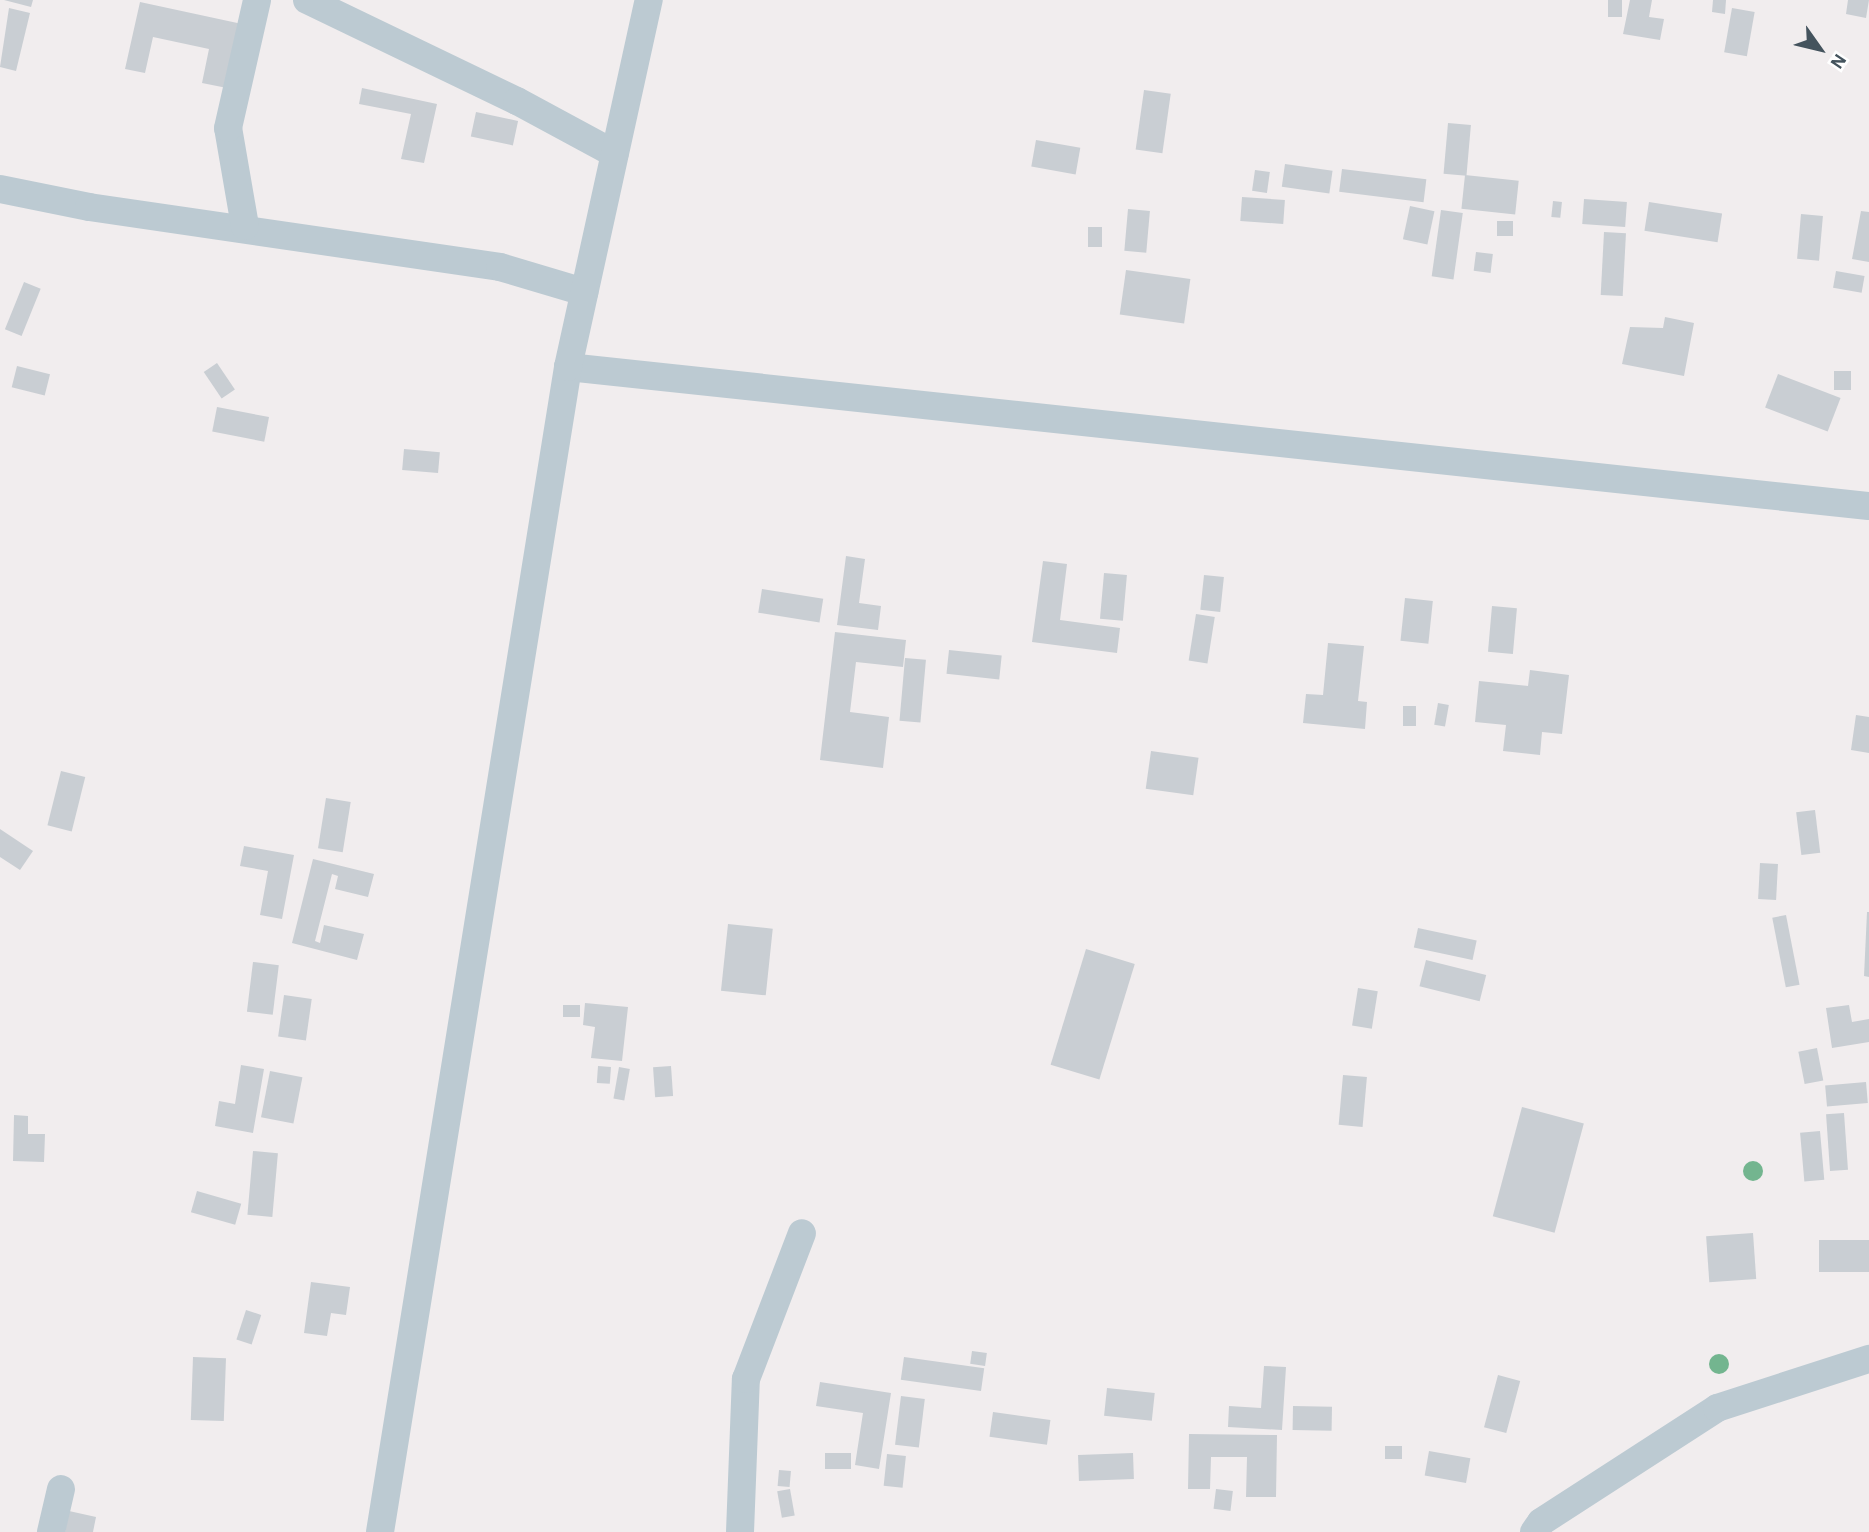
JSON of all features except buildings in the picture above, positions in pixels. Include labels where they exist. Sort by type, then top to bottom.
[{"type":"street","points":[[245,226],[228,128],[257,0]]},
{"type":"street","points":[[307,0],[517,101],[615,154]]},
{"type":"street","points":[[380,1532],[568,367],[649,0]]},
{"type":"street","points":[[0,189],[89,207],[245,226],[500,267],[584,292]]},
{"type":"street","points":[[568,367],[1869,506]]},
{"type":"street","points":[[740,1532],[746,1379],[802,1233]]},
{"type":"street","points":[[1534,1532],[1541,1522],[1717,1408],[1869,1359]]},
{"type":"street","points":[[51,1532],[61,1489]]}]
